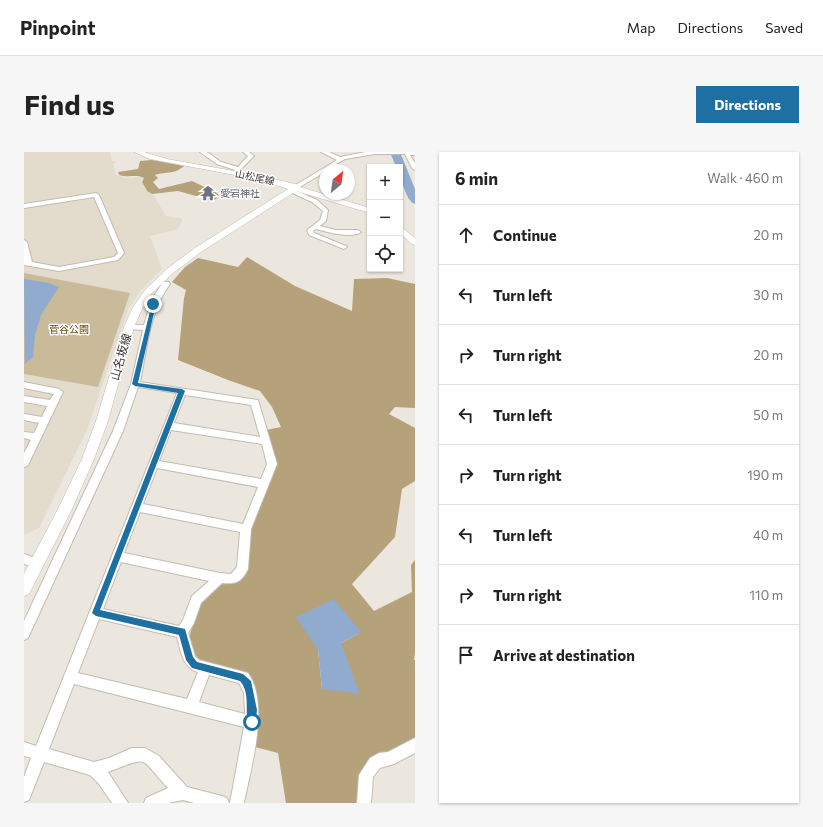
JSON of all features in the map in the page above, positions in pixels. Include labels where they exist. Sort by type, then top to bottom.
[{"type":"main road","name":"山松尾線","points":[[138,152],[150,157],[167,161],[237,171],[319,196]]},
{"type":"main road","name":"山名坂線","points":[[24,589],[88,460],[102,421],[129,327],[138,307],[149,291],[170,271],[198,250],[293,189]]},
{"type":"main road","name":"山松尾線","points":[[336,200],[367,210]]},
{"type":"main road","points":[[403,232],[415,242]]},
{"type":"street","points":[[203,152],[219,163],[237,171],[251,156],[246,152]]},
{"type":"street","points":[[324,152],[340,159]]},
{"type":"street","points":[[344,247],[311,234],[310,230],[326,216],[326,211],[322,206],[293,189],[340,159],[360,154],[388,152],[415,153]]},
{"type":"street","points":[[406,152],[415,168]]},
{"type":"street","points":[[24,206],[96,195],[121,253],[116,259],[59,269],[26,264],[24,248]]},
{"type":"street","points":[[322,206],[336,200]]},
{"type":"street","points":[[315,227],[336,232],[358,232]]},
{"type":"street","points":[[24,634],[118,431],[135,384],[153,304],[160,291],[166,284]]},
{"type":"street","points":[[129,327],[147,328]]},
{"type":"street","points":[[118,557],[220,578],[234,579],[242,569],[246,529],[272,464],[255,402],[135,384]]},
{"type":"street","points":[[24,385],[59,392],[37,438],[28,448],[24,463]]},
{"type":"street","points":[[24,795],[182,391]]},
{"type":"street","points":[[24,399],[53,404]]},
{"type":"street","points":[[24,417],[45,421]]},
{"type":"street","points":[[169,426],[265,441]]},
{"type":"street","points":[[24,435],[37,438]]},
{"type":"street","points":[[154,464],[264,484]]},
{"type":"street","points":[[137,508],[246,529]]},
{"type":"street","points":[[24,559],[38,563]]},
{"type":"street","points":[[220,578],[196,600],[188,623],[182,632],[190,660],[195,666],[243,678],[248,684],[252,710],[252,722],[237,803]]},
{"type":"street","points":[[96,613],[182,632]]},
{"type":"street","points":[[191,707],[205,669]]},
{"type":"street","points":[[70,677],[252,722]]},
{"type":"street","points":[[364,803],[366,775],[375,763],[379,760],[389,760],[415,745]]},
{"type":"street","points":[[24,749],[94,769],[102,768],[132,755],[144,754],[153,759],[183,793]]},
{"type":"street","points":[[94,769],[104,779],[122,803]]},
{"type":"street","points":[[151,803],[172,794],[183,793],[222,803]]},
{"type":"shaded area","points":[[24,152],[110,152],[112,161],[116,161],[113,165],[116,175],[126,178],[143,178],[141,181],[146,191],[154,196],[166,216],[183,219],[178,229],[150,236],[162,269],[141,290],[129,308],[86,432],[39,528],[24,535]]},
{"type":"shaded area","points":[[152,160],[184,166],[174,172],[155,175],[158,178],[153,182],[159,189],[192,181],[217,193],[220,197],[209,202],[203,197],[178,191],[152,194],[147,191],[142,182],[144,178],[138,176],[119,175],[118,172],[138,169],[140,161]]},
{"type":"shaded area","points":[[247,257],[295,286],[352,311],[354,279],[387,278],[415,284],[415,408],[395,407],[389,414],[415,428],[415,481],[402,489],[395,537],[352,584],[374,611],[412,592],[411,565],[415,560],[415,740],[388,755],[384,752],[359,803],[286,803],[278,753],[255,747],[259,722],[253,681],[241,673],[200,662],[194,657],[189,638],[199,602],[218,585],[237,582],[249,533],[272,474],[266,430],[281,427],[272,407],[260,391],[178,360],[186,290],[172,282],[185,267],[198,258],[238,267]],"holes":[[[361,632],[341,643],[322,689],[318,650]]]},
{"type":"green space","name":"菅谷公園","points":[[24,273],[130,293],[98,387],[24,374]]},
{"type":"water","points":[[24,279],[49,283],[59,287],[41,315],[35,335],[33,357],[25,364]]},
{"type":"water","points":[[334,599],[361,632],[341,643],[360,694],[322,689],[318,650],[296,617]]},
{"type":"waterway","points":[[395,152],[415,201]]},
{"type":"place","name":"愛宕神社","points":[[208,193]]},
{"type":"route","points":[[153,304],[135,384],[182,391],[96,613],[182,632],[190,660],[195,666],[243,678],[248,684],[252,710],[252,722]]}]
